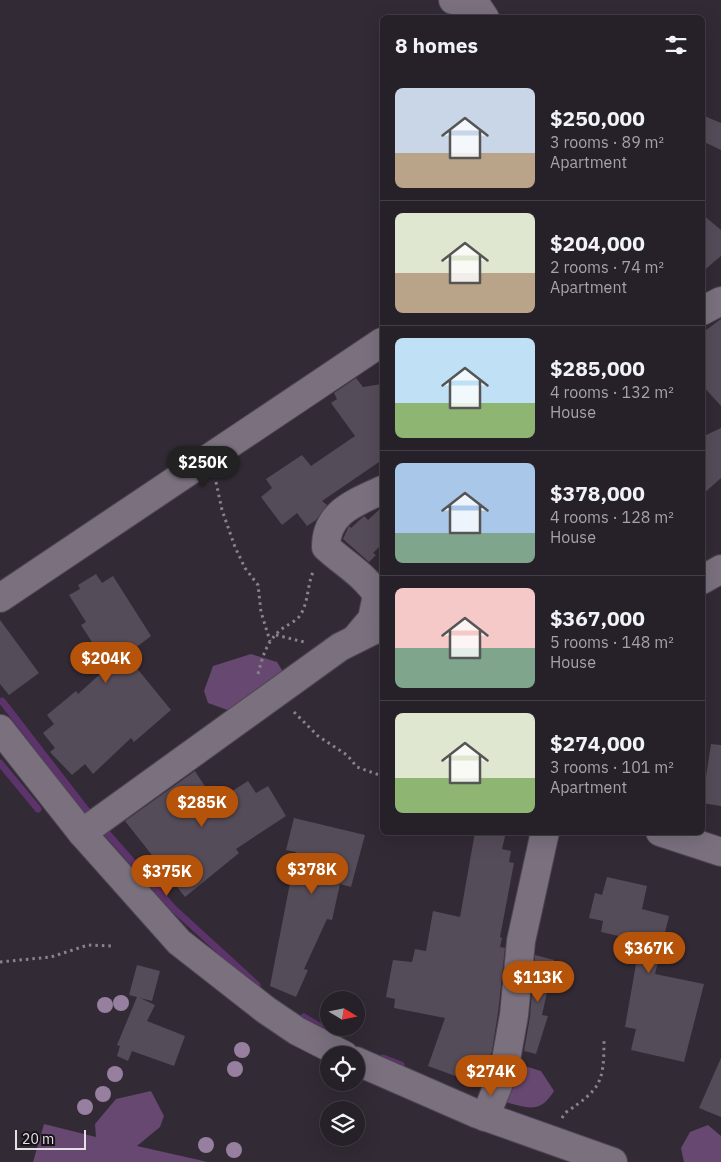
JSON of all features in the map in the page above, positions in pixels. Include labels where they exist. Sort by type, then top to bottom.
[{"type":"street","points":[[453,0],[477,6],[483,15]]},
{"type":"street","points":[[705,310],[721,302]]},
{"type":"street","points":[[0,598],[380,343]]},
{"type":"street","points":[[354,640],[372,619],[378,595],[370,583],[341,562],[326,547],[326,532],[340,512],[380,491]]},
{"type":"street","points":[[705,578],[721,569]]},
{"type":"street","points":[[82,833],[340,647],[380,627]]},
{"type":"street","points":[[0,729],[82,833],[179,942],[266,1010],[297,1031],[326,1046]]},
{"type":"street","points":[[485,1117],[504,1071],[514,1015],[521,941],[544,835]]},
{"type":"street","points":[[669,835],[721,852]]},
{"type":"street","points":[[365,1066],[485,1117],[613,1162]]},
{"type":"path","points":[[210,458],[222,510],[235,547],[245,568],[258,585],[261,612],[270,641]]},
{"type":"path","points":[[326,547],[309,580],[306,602],[301,616],[270,641],[261,663],[261,704],[295,712],[318,736],[347,755],[357,767],[380,775]]},
{"type":"path","points":[[0,962],[51,956],[88,945],[112,946]]},
{"type":"path","points":[[553,1141],[565,1113],[598,1087],[604,1070],[604,1041]]},
{"type":"shaded area","points":[[251,654],[277,662],[285,675],[233,712],[208,703],[204,691],[213,666]]},
{"type":"shaded area","points":[[518,1064],[541,1071],[554,1091],[544,1103],[538,1106],[527,1107],[505,1102]]},
{"type":"shaded area","points":[[151,1091],[164,1116],[160,1127],[137,1146],[208,1162],[33,1162],[44,1124],[96,1137],[95,1124],[116,1099]]},
{"type":"shaded area","points":[[708,1125],[721,1136],[721,1162],[684,1162],[681,1148],[690,1132]]},
{"type":"building","points":[[705,116],[721,123],[721,150],[705,142]]},
{"type":"building","points":[[705,217],[721,230],[721,256],[705,269]]},
{"type":"building","points":[[721,319],[721,406],[705,388],[705,331]]},
{"type":"building","points":[[356,378],[363,387],[380,384],[380,461],[322,501],[327,505],[316,520],[307,526],[297,513],[282,525],[261,497],[272,488],[266,479],[302,455],[311,466],[355,436],[331,403],[337,399],[334,393]]},
{"type":"building","points":[[721,428],[721,478],[705,492],[705,436]]},
{"type":"building","points":[[380,509],[380,546],[373,553],[376,555],[369,562],[343,539],[349,526],[351,528],[364,516],[368,520]]},
{"type":"building","points":[[96,574],[102,583],[113,576],[151,636],[126,655],[171,710],[134,742],[131,738],[93,774],[85,764],[72,775],[50,752],[55,748],[43,733],[54,724],[47,715],[76,691],[78,694],[108,667],[81,625],[86,622],[69,595],[80,589],[78,585]]},
{"type":"building","points":[[0,620],[39,673],[9,695],[0,684]]},
{"type":"building","points":[[711,744],[721,745],[721,806],[705,803],[705,783]]},
{"type":"building","points":[[195,771],[215,802],[248,781],[256,793],[268,786],[286,816],[236,849],[239,853],[185,897],[125,821]]},
{"type":"building","points":[[294,818],[365,835],[351,887],[340,884],[332,920],[327,919],[304,969],[308,970],[296,997],[270,986],[296,852],[286,850]]},
{"type":"building","points":[[474,835],[505,835],[502,849],[511,851],[509,862],[514,863],[500,937],[502,938],[500,947],[505,948],[498,1013],[492,1051],[480,1085],[428,1066],[445,1018],[394,1008],[395,999],[386,997],[393,960],[412,962],[415,949],[426,951],[433,911],[460,917]]},
{"type":"building","points":[[607,877],[647,886],[642,909],[669,916],[655,974],[704,984],[684,1062],[631,1050],[636,1029],[625,1027],[640,941],[601,932],[603,921],[589,918],[595,893],[602,895]]},
{"type":"building","points":[[535,955],[554,960],[542,1015],[548,1016],[536,1054],[524,1051],[530,1017]]},
{"type":"building","points":[[137,965],[160,971],[152,1001],[140,998],[155,1005],[147,1021],[185,1036],[174,1066],[132,1051],[128,1061],[117,1056],[120,1046],[117,1045],[137,997],[129,995]]},
{"type":"building","points":[[721,1058],[721,1117],[699,1108]]},
{"type":"waterway","points":[[2,701],[87,811]]},
{"type":"waterway","points":[[0,763],[38,809]]},
{"type":"waterway","points":[[107,833],[173,908],[257,985]]},
{"type":"waterway","points":[[304,1017],[337,1037]]},
{"type":"waterway","points":[[383,1058],[401,1065]]}]
